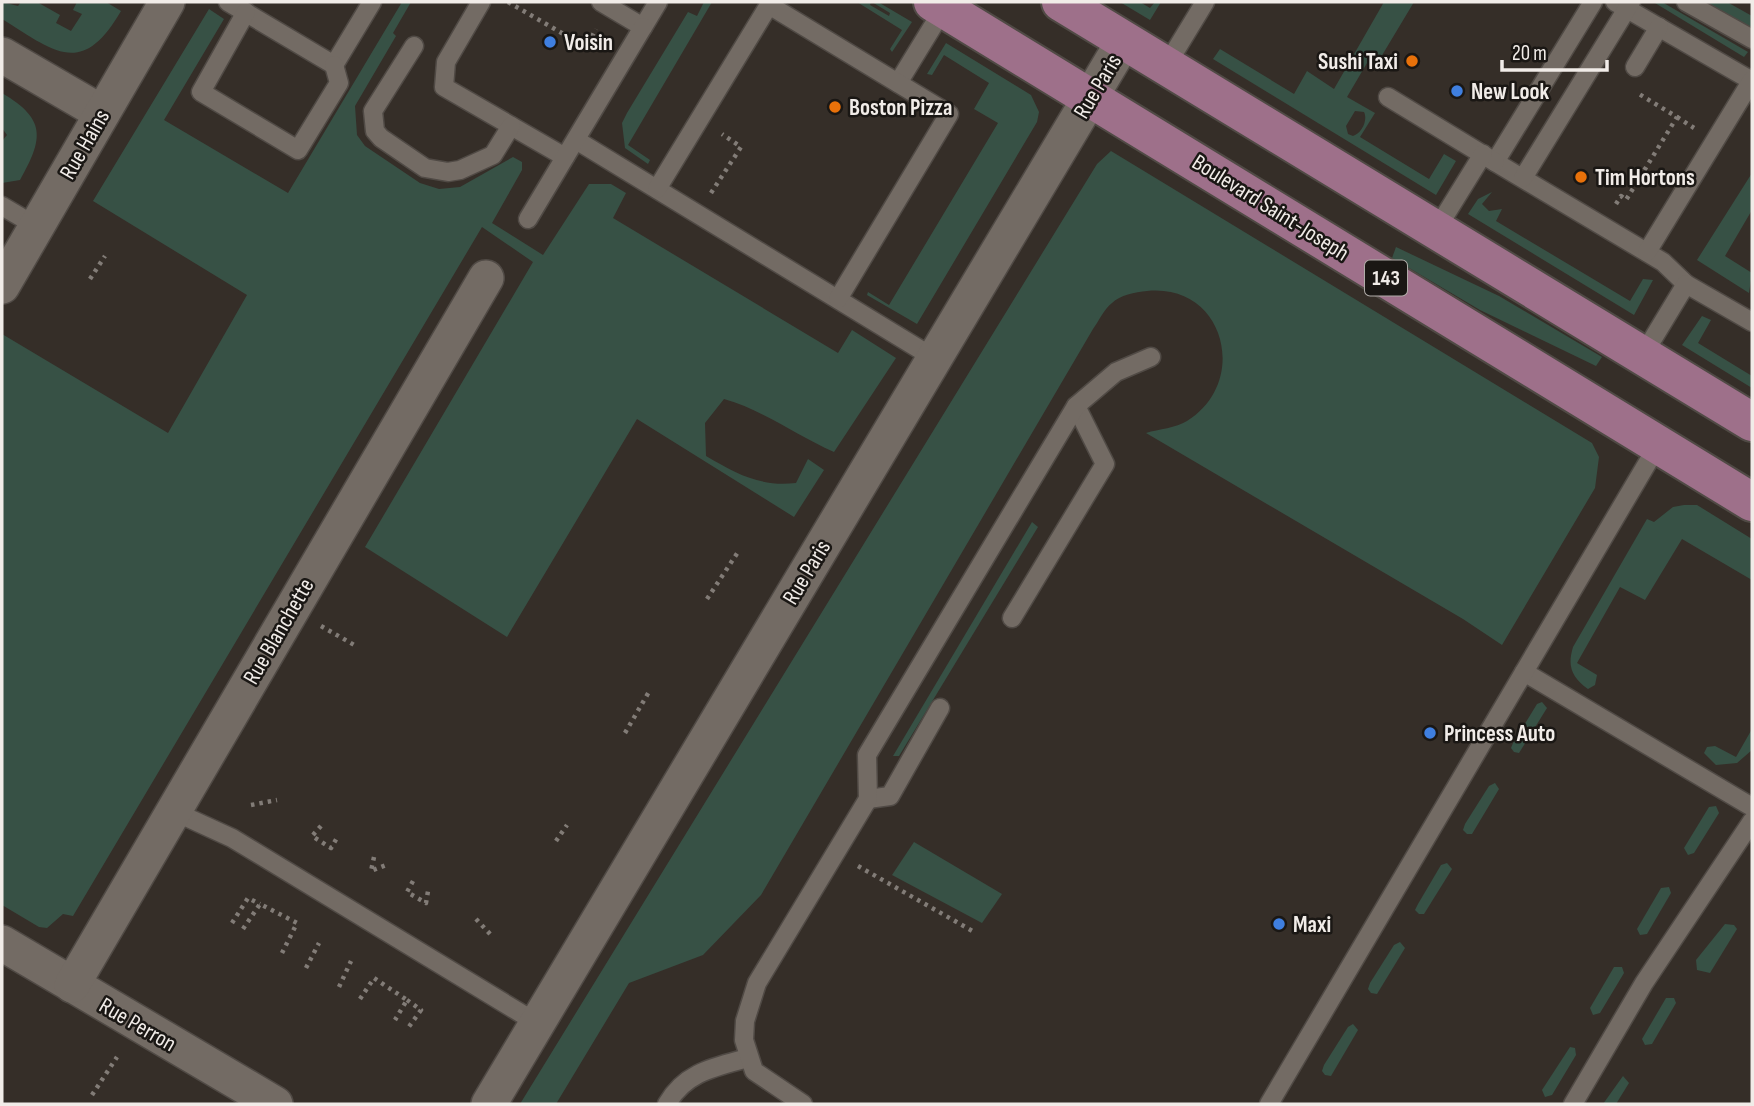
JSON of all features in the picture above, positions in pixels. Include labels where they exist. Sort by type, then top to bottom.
[{"type":"main road","points":[[1061,2],[1752,422]]},
{"type":"main road","name":"Boulevard Saint-Joseph","points":[[939,5],[1752,502]]},
{"type":"street","name":"Rue Hains","points":[[2,286],[167,2]]},
{"type":"street","name":"Rue Paris","points":[[489,1104],[1124,41]]},
{"type":"street","points":[[2,55],[102,113]]},
{"type":"street","name":"Rue Blanchette","points":[[72,985],[486,278]]},
{"type":"street","name":"Rue Perron","points":[[2,943],[275,1104]]},
{"type":"lane","points":[[228,2],[246,12],[334,65],[339,83],[298,150],[201,92],[246,12]]},
{"type":"lane","points":[[334,65],[372,2]]},
{"type":"lane","points":[[481,2],[446,62],[444,88],[565,157]]},
{"type":"lane","points":[[601,2],[643,27]]},
{"type":"lane","points":[[528,219],[658,2]]},
{"type":"lane","points":[[1166,66],[1205,2]]},
{"type":"lane","points":[[1436,230],[1489,158],[1593,2]]},
{"type":"lane","points":[[1686,2],[1752,39]]},
{"type":"lane","points":[[1523,178],[1624,4],[1752,80],[1647,252]]},
{"type":"lane","points":[[657,189],[769,5],[898,83],[949,114],[838,299]]},
{"type":"lane","points":[[898,83],[939,5]]},
{"type":"lane","points":[[1635,67],[1659,27]]},
{"type":"lane","points":[[414,46],[373,111],[375,131],[381,138],[425,167],[448,172],[492,155],[511,125]]},
{"type":"lane","points":[[1388,97],[1647,252],[1686,284],[1752,323]]},
{"type":"lane","points":[[576,139],[934,358]]},
{"type":"lane","points":[[2,206],[36,226]]},
{"type":"lane","points":[[1643,355],[1686,284]]},
{"type":"lane","points":[[803,1104],[763,1080],[754,1071],[748,1058],[744,1040],[745,1021],[757,983],[868,799],[867,755],[1076,406],[1116,372],[1151,357]]},
{"type":"lane","points":[[1012,618],[1105,464],[1076,406]]},
{"type":"lane","points":[[1269,1104],[1658,445]]},
{"type":"lane","points":[[1524,672],[1752,807]]},
{"type":"lane","points":[[868,799],[890,796],[940,708]]},
{"type":"lane","points":[[173,811],[232,838],[537,1023]]},
{"type":"lane","points":[[1573,1104],[1644,983],[1752,821]]},
{"type":"lane","points":[[667,1104],[681,1084],[695,1074],[748,1058]]},
{"type":"path","points":[[508,2],[519,4],[556,32],[586,47]]},
{"type":"path","points":[[1607,198],[1616,204],[1621,196],[1626,200],[1677,117],[1634,91]]},
{"type":"path","points":[[707,200],[741,147],[718,131]]},
{"type":"path","points":[[89,279],[105,256]]},
{"type":"path","points":[[707,598],[738,552]]},
{"type":"path","points":[[625,733],[650,690]]},
{"type":"path","points":[[251,805],[277,800]]},
{"type":"path","points":[[556,841],[567,825]]},
{"type":"path","points":[[321,826],[312,836],[331,848],[338,836]]},
{"type":"path","points":[[374,857],[371,871],[386,865]]},
{"type":"path","points":[[413,881],[407,892],[426,903],[428,891]]},
{"type":"path","points":[[885,881],[976,933]]},
{"type":"path","points":[[232,923],[247,898],[297,923],[282,953]]},
{"type":"path","points":[[243,929],[261,904]]},
{"type":"path","points":[[476,919],[492,936]]},
{"type":"path","points":[[306,968],[319,943]]},
{"type":"path","points":[[339,987],[351,961]]},
{"type":"path","points":[[360,999],[374,978],[421,1010],[408,1028]]},
{"type":"path","points":[[395,1020],[407,1000]]},
{"type":"path","points":[[92,1095],[117,1057]]},
{"type":"green space","points":[[2,2],[18,6],[21,2],[37,2],[60,15],[56,23],[71,31],[82,14],[73,10],[77,2],[106,2],[121,11],[107,32],[93,45],[80,52],[67,52],[37,41],[2,19]]},
{"type":"green space","points":[[402,2],[411,2],[393,33],[396,36],[355,106],[357,135],[365,146],[420,183],[439,189],[460,187],[513,157],[522,162],[522,170],[492,223],[543,255],[589,184],[611,184],[626,193],[613,218],[838,353],[852,330],[896,358],[834,452],[752,410],[724,399],[705,423],[706,456],[749,478],[771,483],[796,483],[808,459],[824,470],[794,517],[637,419],[507,637],[365,547],[533,262],[482,227],[73,916],[63,914],[47,928],[39,927],[2,905],[2,334],[168,433],[247,295],[93,201],[209,9],[224,19],[164,120],[288,193]]},
{"type":"green space","points":[[704,2],[712,2],[628,145],[650,160],[648,164],[625,148],[622,123],[688,12],[697,16]]},
{"type":"green space","points":[[857,2],[871,2],[870,5],[889,16],[890,13],[872,2],[878,2],[912,22],[892,52],[890,49],[902,30]]},
{"type":"green space","points":[[1120,2],[1140,2],[1150,8],[1155,2],[1161,2],[1150,20]]},
{"type":"green space","points":[[1384,2],[1414,2],[1378,62],[1373,67],[1367,63],[1347,97],[1375,113],[1360,137],[1429,179],[1444,154],[1456,161],[1436,195],[1213,59],[1220,49],[1294,94],[1307,71],[1334,89]],"holes":[[[1355,111],[1364,112],[1365,122],[1361,129],[1353,136],[1348,134],[1346,126]]]},
{"type":"green space","points":[[1662,2],[1748,52],[1744,57],[1655,3]]},
{"type":"green space","points":[[1704,2],[1727,2],[1752,16],[1752,29]]},
{"type":"green space","points":[[946,43],[1031,95],[1039,112],[1037,122],[917,324],[867,295],[868,292],[889,305],[998,123],[974,109],[989,83],[944,55],[932,75],[927,74]]},
{"type":"green space","points":[[2,93],[27,112],[33,121],[36,141],[34,152],[20,180],[2,183],[2,141],[7,135],[2,128]]},
{"type":"green space","points":[[1111,151],[1592,443],[1599,457],[1595,488],[1502,645],[1463,619],[1146,433],[1183,423],[1207,404],[1218,383],[1223,361],[1220,338],[1211,318],[1195,302],[1174,293],[1147,291],[1119,298],[1106,308],[1093,329],[761,895],[703,955],[629,983],[556,1104],[520,1104],[1097,164]]},
{"type":"green space","points":[[1752,173],[1752,210],[1725,256],[1752,273],[1749,293],[1697,260]]},
{"type":"green space","points":[[1492,192],[1482,204],[1489,211],[1502,209],[1496,221],[1630,301],[1643,279],[1653,280],[1634,315],[1468,214],[1478,199]]},
{"type":"green space","points":[[1396,247],[1499,296],[1602,357],[1596,366],[1480,310],[1392,258]]},
{"type":"green space","points":[[1702,316],[1711,320],[1698,343],[1752,376],[1752,388],[1682,345]]},
{"type":"green space","points":[[1697,505],[1752,539],[1752,580],[1682,539],[1645,600],[1620,587],[1577,663],[1597,675],[1595,685],[1588,689],[1572,671],[1573,647],[1647,519],[1654,522],[1673,507]]},
{"type":"green space","points":[[1032,522],[1038,527],[899,756],[893,756]]},
{"type":"green space","points":[[1542,702],[1547,708],[1519,753],[1514,752],[1511,748],[1513,743],[1537,704]]},
{"type":"green space","points":[[1752,729],[1752,750],[1737,763],[1716,765],[1704,753],[1707,747],[1715,746],[1736,757]]},
{"type":"green space","points":[[1495,783],[1499,789],[1472,834],[1467,834],[1463,830],[1465,824],[1489,786]]},
{"type":"green space","points":[[1716,806],[1719,813],[1694,853],[1688,855],[1684,848],[1709,807]]},
{"type":"green space","points":[[914,842],[1002,894],[982,923],[892,875]]},
{"type":"green space","points":[[1447,863],[1452,869],[1424,914],[1419,914],[1415,910],[1418,904],[1441,865]]},
{"type":"green space","points":[[1669,887],[1671,893],[1647,934],[1640,935],[1637,929],[1661,888]]},
{"type":"green space","points":[[1725,924],[1734,925],[1737,929],[1710,973],[1697,970],[1696,960]]},
{"type":"green space","points":[[1400,942],[1405,948],[1377,994],[1371,993],[1368,989],[1370,983],[1394,945]]},
{"type":"green space","points":[[1614,967],[1622,967],[1624,973],[1600,1013],[1593,1015],[1590,1008]]},
{"type":"green space","points":[[1666,998],[1674,998],[1676,1003],[1652,1044],[1645,1045],[1642,1039]]},
{"type":"green space","points":[[1353,1024],[1358,1030],[1331,1076],[1325,1075],[1322,1071],[1324,1065],[1348,1027]]},
{"type":"green space","points":[[1570,1047],[1575,1048],[1576,1055],[1552,1095],[1545,1097],[1542,1090]]},
{"type":"green space","points":[[1623,1076],[1629,1083],[1616,1104],[1603,1104]]},
{"type":"place","name":"Voisin","points":[[550,42]]},
{"type":"place","name":"Sushi Taxi","points":[[1412,61]]},
{"type":"place","name":"New Look","points":[[1457,91]]},
{"type":"place","name":"Boston Pizza","points":[[835,107]]},
{"type":"place","name":"Tim Hortons","points":[[1581,177]]},
{"type":"place","name":"Princess Auto","points":[[1430,733]]},
{"type":"place","name":"Maxi","points":[[1279,924]]}]
